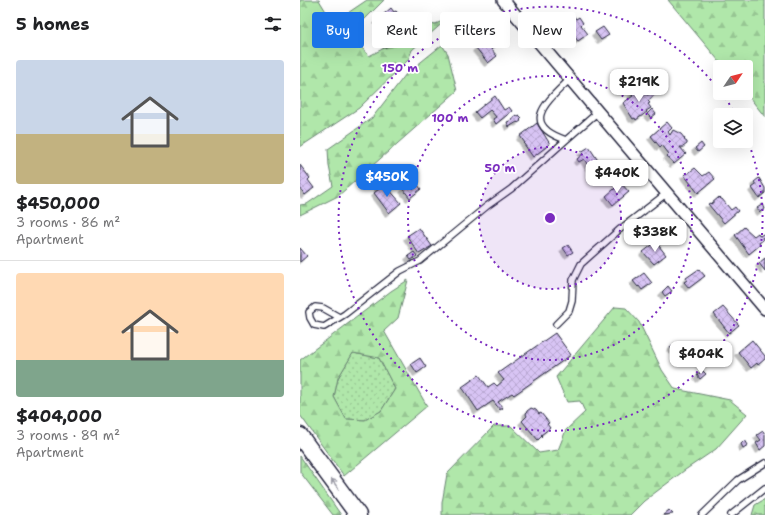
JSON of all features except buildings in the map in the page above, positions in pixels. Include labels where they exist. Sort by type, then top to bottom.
[{"type":"main road","points":[[300,436],[358,515]]},
{"type":"street","points":[[503,0],[765,309]]},
{"type":"lane","points":[[566,140],[553,136],[544,127],[540,120],[542,109],[570,79]]},
{"type":"lane","points":[[339,317],[323,308],[315,307],[309,312],[310,318],[314,325],[324,326],[339,317],[400,271],[420,261],[487,206],[511,189],[598,112]]},
{"type":"lane","points":[[556,324],[569,311],[572,301],[573,280],[581,264],[619,230],[666,193]]},
{"type":"lane","points":[[702,515],[738,480],[765,463]]},
{"type":"lane","points":[[731,515],[765,488]]},
{"type":"green space","points":[[300,0],[319,0],[326,12],[312,12],[312,48],[362,48],[369,56],[384,48],[414,48],[408,60],[359,108],[300,147]]},
{"type":"green space","points":[[367,0],[384,0],[364,20],[364,12],[349,12]]},
{"type":"green space","points":[[668,0],[765,0],[765,117],[752,100],[753,100],[753,60],[718,60]]},
{"type":"green space","points":[[440,22],[440,25],[432,32],[432,25]]},
{"type":"green space","points":[[440,47],[440,48],[444,48],[448,54],[457,91],[338,196],[300,215],[300,205],[307,204],[333,186],[329,166],[328,149],[372,118],[406,74]]},
{"type":"green space","points":[[408,280],[398,318],[384,331],[427,406],[344,476],[300,415],[300,360],[391,291]],"holes":[[[353,353],[379,358],[395,389],[381,411],[365,420],[346,419],[334,397],[338,378]]]},
{"type":"green space","points":[[615,307],[626,308],[639,322],[662,370],[675,389],[730,400],[747,414],[716,449],[644,501],[630,515],[442,515],[442,503],[447,474],[494,426],[511,426],[539,453],[558,450],[566,430],[585,412],[580,401],[567,402],[556,377]]},
{"type":"green space","points":[[353,353],[379,358],[395,389],[381,411],[365,420],[346,419],[334,397],[338,378]]},
{"type":"green space","points":[[300,456],[341,515],[333,515],[300,472]]},
{"type":"green space","points":[[765,499],[765,515],[752,515],[755,505]]}]
